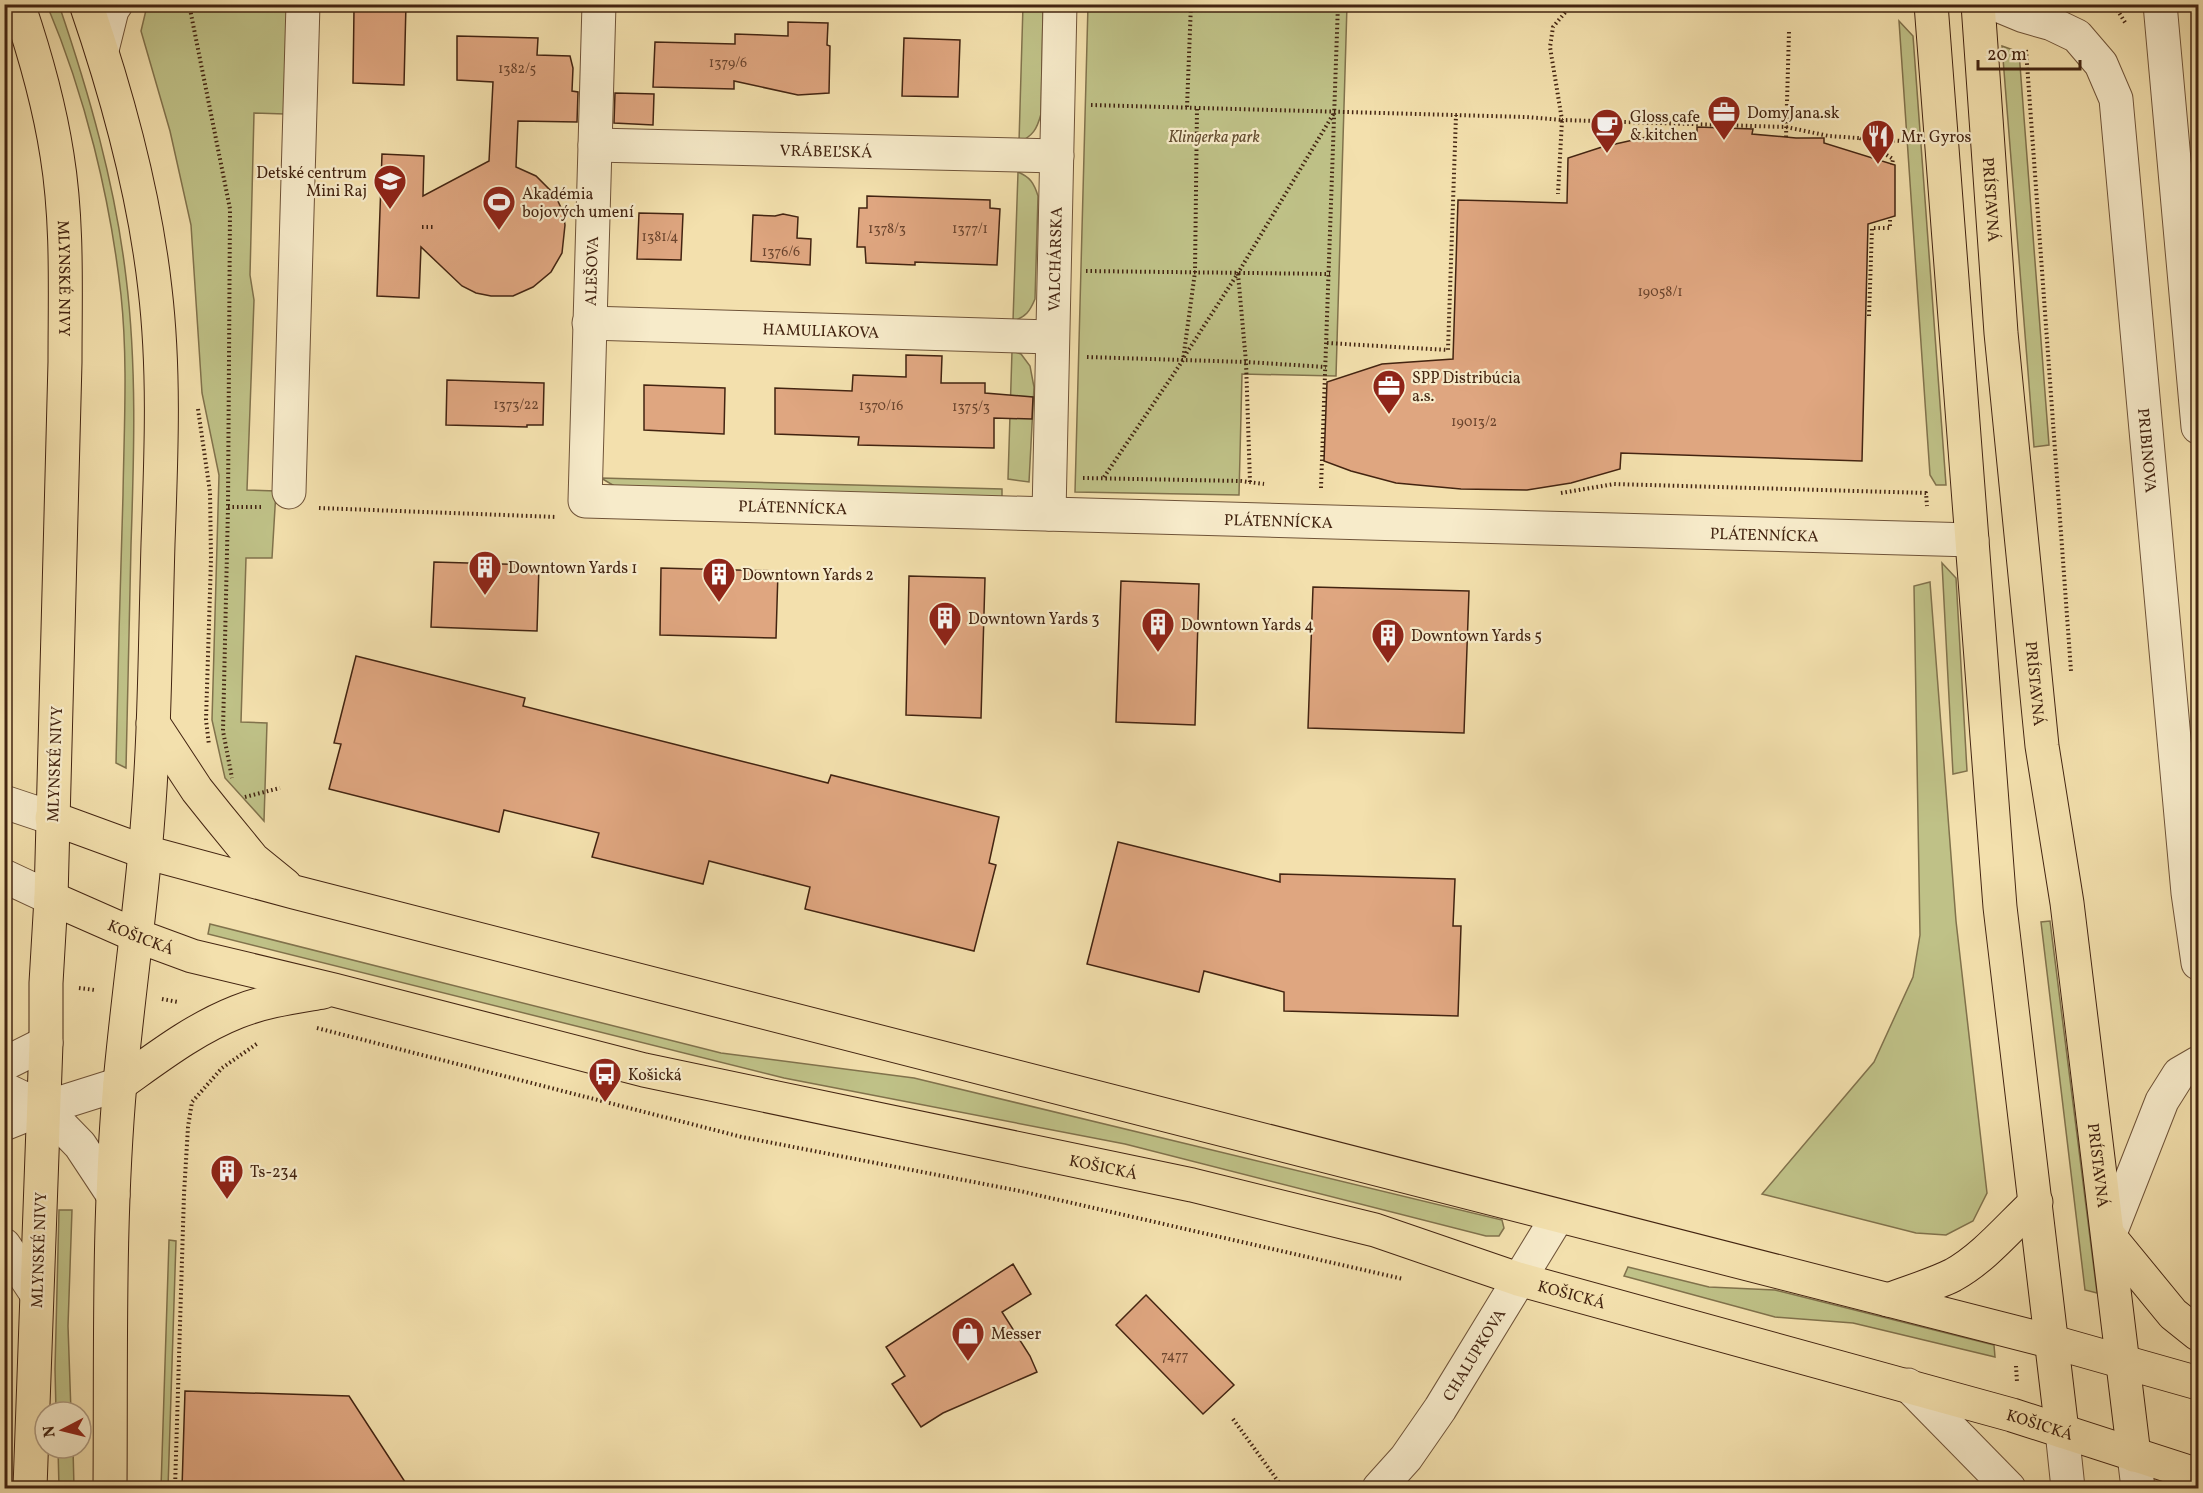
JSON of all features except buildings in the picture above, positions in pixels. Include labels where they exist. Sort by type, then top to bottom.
[{"type":"main road","name":"MLYNSKÉ NIVY","points":[[18,4],[45,91],[58,157],[64,226],[65,362],[51,898],[46,983],[44,1108],[30,1488]]},
{"type":"main road","points":[[86,4],[102,50],[130,150],[144,213],[156,291],[161,369],[153,723],[145,852],[120,1084],[113,1194],[110,1303],[110,1488]]},
{"type":"main road","points":[[1931,4],[2000,907],[2062,1431]]},
{"type":"main road","name":"PRÍSTAVNÁ","points":[[1978,4],[2001,333],[2042,746],[2062,869],[2109,1236],[2134,1455]]},
{"type":"main road","points":[[153,723],[197,790],[253,859],[294,892]]},
{"type":"main road","points":[[52,818],[145,852],[294,892],[2053,1342],[2199,1383]]},
{"type":"main road","name":"KOŠICKÁ","points":[[51,898],[135,936],[192,956],[644,1070],[1191,1185],[1363,1227],[1518,1279],[1908,1385],[2199,1475]]},
{"type":"main road","points":[[120,1084],[189,1034],[237,1011],[268,1002],[334,990]]},
{"type":"main road","points":[[1888,1300],[1952,1275],[1981,1256],[2036,1202]]},
{"type":"main road","points":[[2109,1236],[2173,1314],[2199,1334]]},
{"type":"street","points":[[102,50],[112,10],[116,4]]},
{"type":"street","points":[[289,492],[303,4]]},
{"type":"street","name":"ALEŠOVA","points":[[585,501],[599,4]]},
{"type":"street","name":"VALCHÁRSKA","points":[[1049,514],[1060,4]]},
{"type":"street","points":[[2160,4],[2188,201],[2199,427]]},
{"type":"street","name":"PRIBINOVA","points":[[2009,10],[2052,24],[2077,36],[2101,64],[2116,99],[2188,893],[2199,963]]},
{"type":"street","name":"VRÁBEĽSKÁ","points":[[594,145],[1057,156]]},
{"type":"street","name":"HAMULIAKOVA","points":[[589,323],[1052,337]]},
{"type":"street","name":"PLÁTENNÍCKA","points":[[585,501],[1972,540]]},
{"type":"street","points":[[4,802],[52,818]]},
{"type":"street","name":"KOŠICKÁ","points":[[4,876],[51,898]]},
{"type":"street","points":[[4,1064],[46,1043]]},
{"type":"street","points":[[2109,1236],[2162,1101],[2179,1074],[2199,1063]]},
{"type":"street","points":[[4,1124],[44,1108],[120,1084]]},
{"type":"street","points":[[4,1089],[44,1108],[80,1145],[113,1194]]},
{"type":"street","name":"CHALUPKOVA","points":[[1379,1488],[1406,1458],[1440,1409],[1558,1216]]},
{"type":"street","points":[[4,1245],[36,1293]]},
{"type":"street","points":[[1908,1385],[2009,1488]]},
{"type":"street","points":[[2062,1431],[2068,1488]]},
{"type":"street","points":[[2134,1455],[2138,1488]]},
{"type":"path","points":[[189,4],[230,209],[224,731],[233,788]]},
{"type":"path","points":[[1187,107],[1191,4]]},
{"type":"path","points":[[1321,491],[1338,4]]},
{"type":"path","points":[[1558,194],[1562,120],[1551,47],[1553,27],[1568,9]]},
{"type":"path","points":[[2009,10],[2072,679]]},
{"type":"path","points":[[1786,137],[1789,32]]},
{"type":"path","points":[[1081,104],[1786,127],[1829,136],[1902,141]]},
{"type":"path","points":[[1183,360],[1195,272],[1197,108]]},
{"type":"path","points":[[1104,478],[1238,273],[1334,112]]},
{"type":"path","points":[[1327,343],[1448,350],[1456,115]]},
{"type":"path","points":[[1859,138],[1893,159],[1892,165]]},
{"type":"path","points":[[1869,316],[1872,228],[1890,228],[1890,217]]},
{"type":"path","points":[[422,227],[433,227]]},
{"type":"path","points":[[1076,270],[1330,274]]},
{"type":"path","points":[[1238,273],[1246,362],[1250,482]]},
{"type":"path","points":[[1085,357],[1326,367]]},
{"type":"path","points":[[1072,478],[1250,482],[1274,485]]},
{"type":"path","points":[[1551,495],[1614,483],[1926,493]]},
{"type":"path","points":[[235,800],[280,788]]},
{"type":"path","points":[[4,935],[8,948],[4,992]]},
{"type":"path","points":[[74,987],[102,990]]},
{"type":"path","points":[[157,997],[182,1003]]},
{"type":"path","points":[[309,1027],[742,1137],[1020,1191],[1403,1279]]},
{"type":"path","points":[[175,1488],[184,1194],[188,1127],[192,1102],[222,1068],[259,1042]]},
{"type":"path","points":[[1233,1419],[1284,1488]]},
{"type":"green space","points":[[47,5],[59,5],[81,72],[108,173],[126,277],[132,344],[134,445],[126,768],[116,763],[125,395],[121,295],[110,221],[94,147],[73,74]]},
{"type":"green space","points":[[150,5],[288,5],[285,114],[254,113],[250,275],[254,300],[247,490],[276,491],[272,558],[246,558],[241,722],[267,723],[264,821],[225,778],[212,720],[219,475],[202,393],[191,225],[170,131],[141,31],[146,10]]},
{"type":"green space","points":[[1023,5],[1041,5],[1043,11],[1041,114],[1034,131],[1019,142]]},
{"type":"green space","name":"Klingerka park","points":[[1088,5],[1347,5],[1336,376],[1242,374],[1239,495],[1075,492]]},
{"type":"green space","points":[[1899,21],[1913,36],[1946,485],[1936,485],[1930,475]]},
{"type":"green space","points":[[2002,46],[2019,52],[2049,445],[2034,447]]},
{"type":"green space","points":[[1018,172],[1031,181],[1038,196],[1035,299],[1027,313],[1013,321]]},
{"type":"green space","points":[[1012,351],[1021,354],[1030,366],[1034,387],[1029,482],[1008,479]]},
{"type":"green space","points":[[601,478],[1002,489],[1002,500],[616,487]]},
{"type":"green space","points":[[1942,563],[1956,578],[1967,771],[1953,774]]},
{"type":"green space","points":[[1930,582],[1956,921],[1987,1193],[1973,1221],[1946,1235],[1916,1233],[1762,1194],[1874,1062],[1913,977],[1920,935],[1914,586]]},
{"type":"green space","points":[[2050,921],[2097,1293],[2085,1290],[2041,922]]},
{"type":"green space","points":[[210,924],[721,1053],[914,1078],[1502,1220],[1504,1228],[1499,1236],[1486,1236],[1125,1144],[784,1078],[208,934]]},
{"type":"green space","points":[[59,1210],[72,1210],[68,1326],[71,1400],[56,1400]]},
{"type":"green space","points":[[169,1240],[176,1241],[168,1488],[161,1488]]},
{"type":"green space","points":[[1628,1267],[1709,1287],[1775,1290],[1994,1345],[1995,1357],[1853,1323],[1775,1317],[1624,1276]]},
{"type":"green space","points":[[58,1460],[73,1460],[74,1488],[59,1488]]},
{"type":"place","name":"DomyJana.sk","points":[[1724,141]]},
{"type":"place","name":"Gloss cafe & kitchen","points":[[1607,154]]},
{"type":"place","name":"Mr. Gyros","points":[[1878,165]]},
{"type":"place","name":"Detské centrum Mini Raj","points":[[390,210]]},
{"type":"place","name":"Akadémia bojových umení","points":[[499,231]]},
{"type":"place","name":"SPP Distribúcia a.s.","points":[[1389,415]]},
{"type":"place","name":"Downtown Yards 1","points":[[485,596]]},
{"type":"place","name":"Downtown Yards 2","points":[[719,603]]},
{"type":"place","name":"Downtown Yards 3","points":[[945,647]]},
{"type":"place","name":"Downtown Yards 4","points":[[1158,653]]},
{"type":"place","name":"Downtown Yards 5","points":[[1388,664]]},
{"type":"place","name":"Košická","points":[[605,1103]]},
{"type":"place","name":"Ts-234","points":[[227,1200]]},
{"type":"place","name":"Messer","points":[[968,1362]]}]
